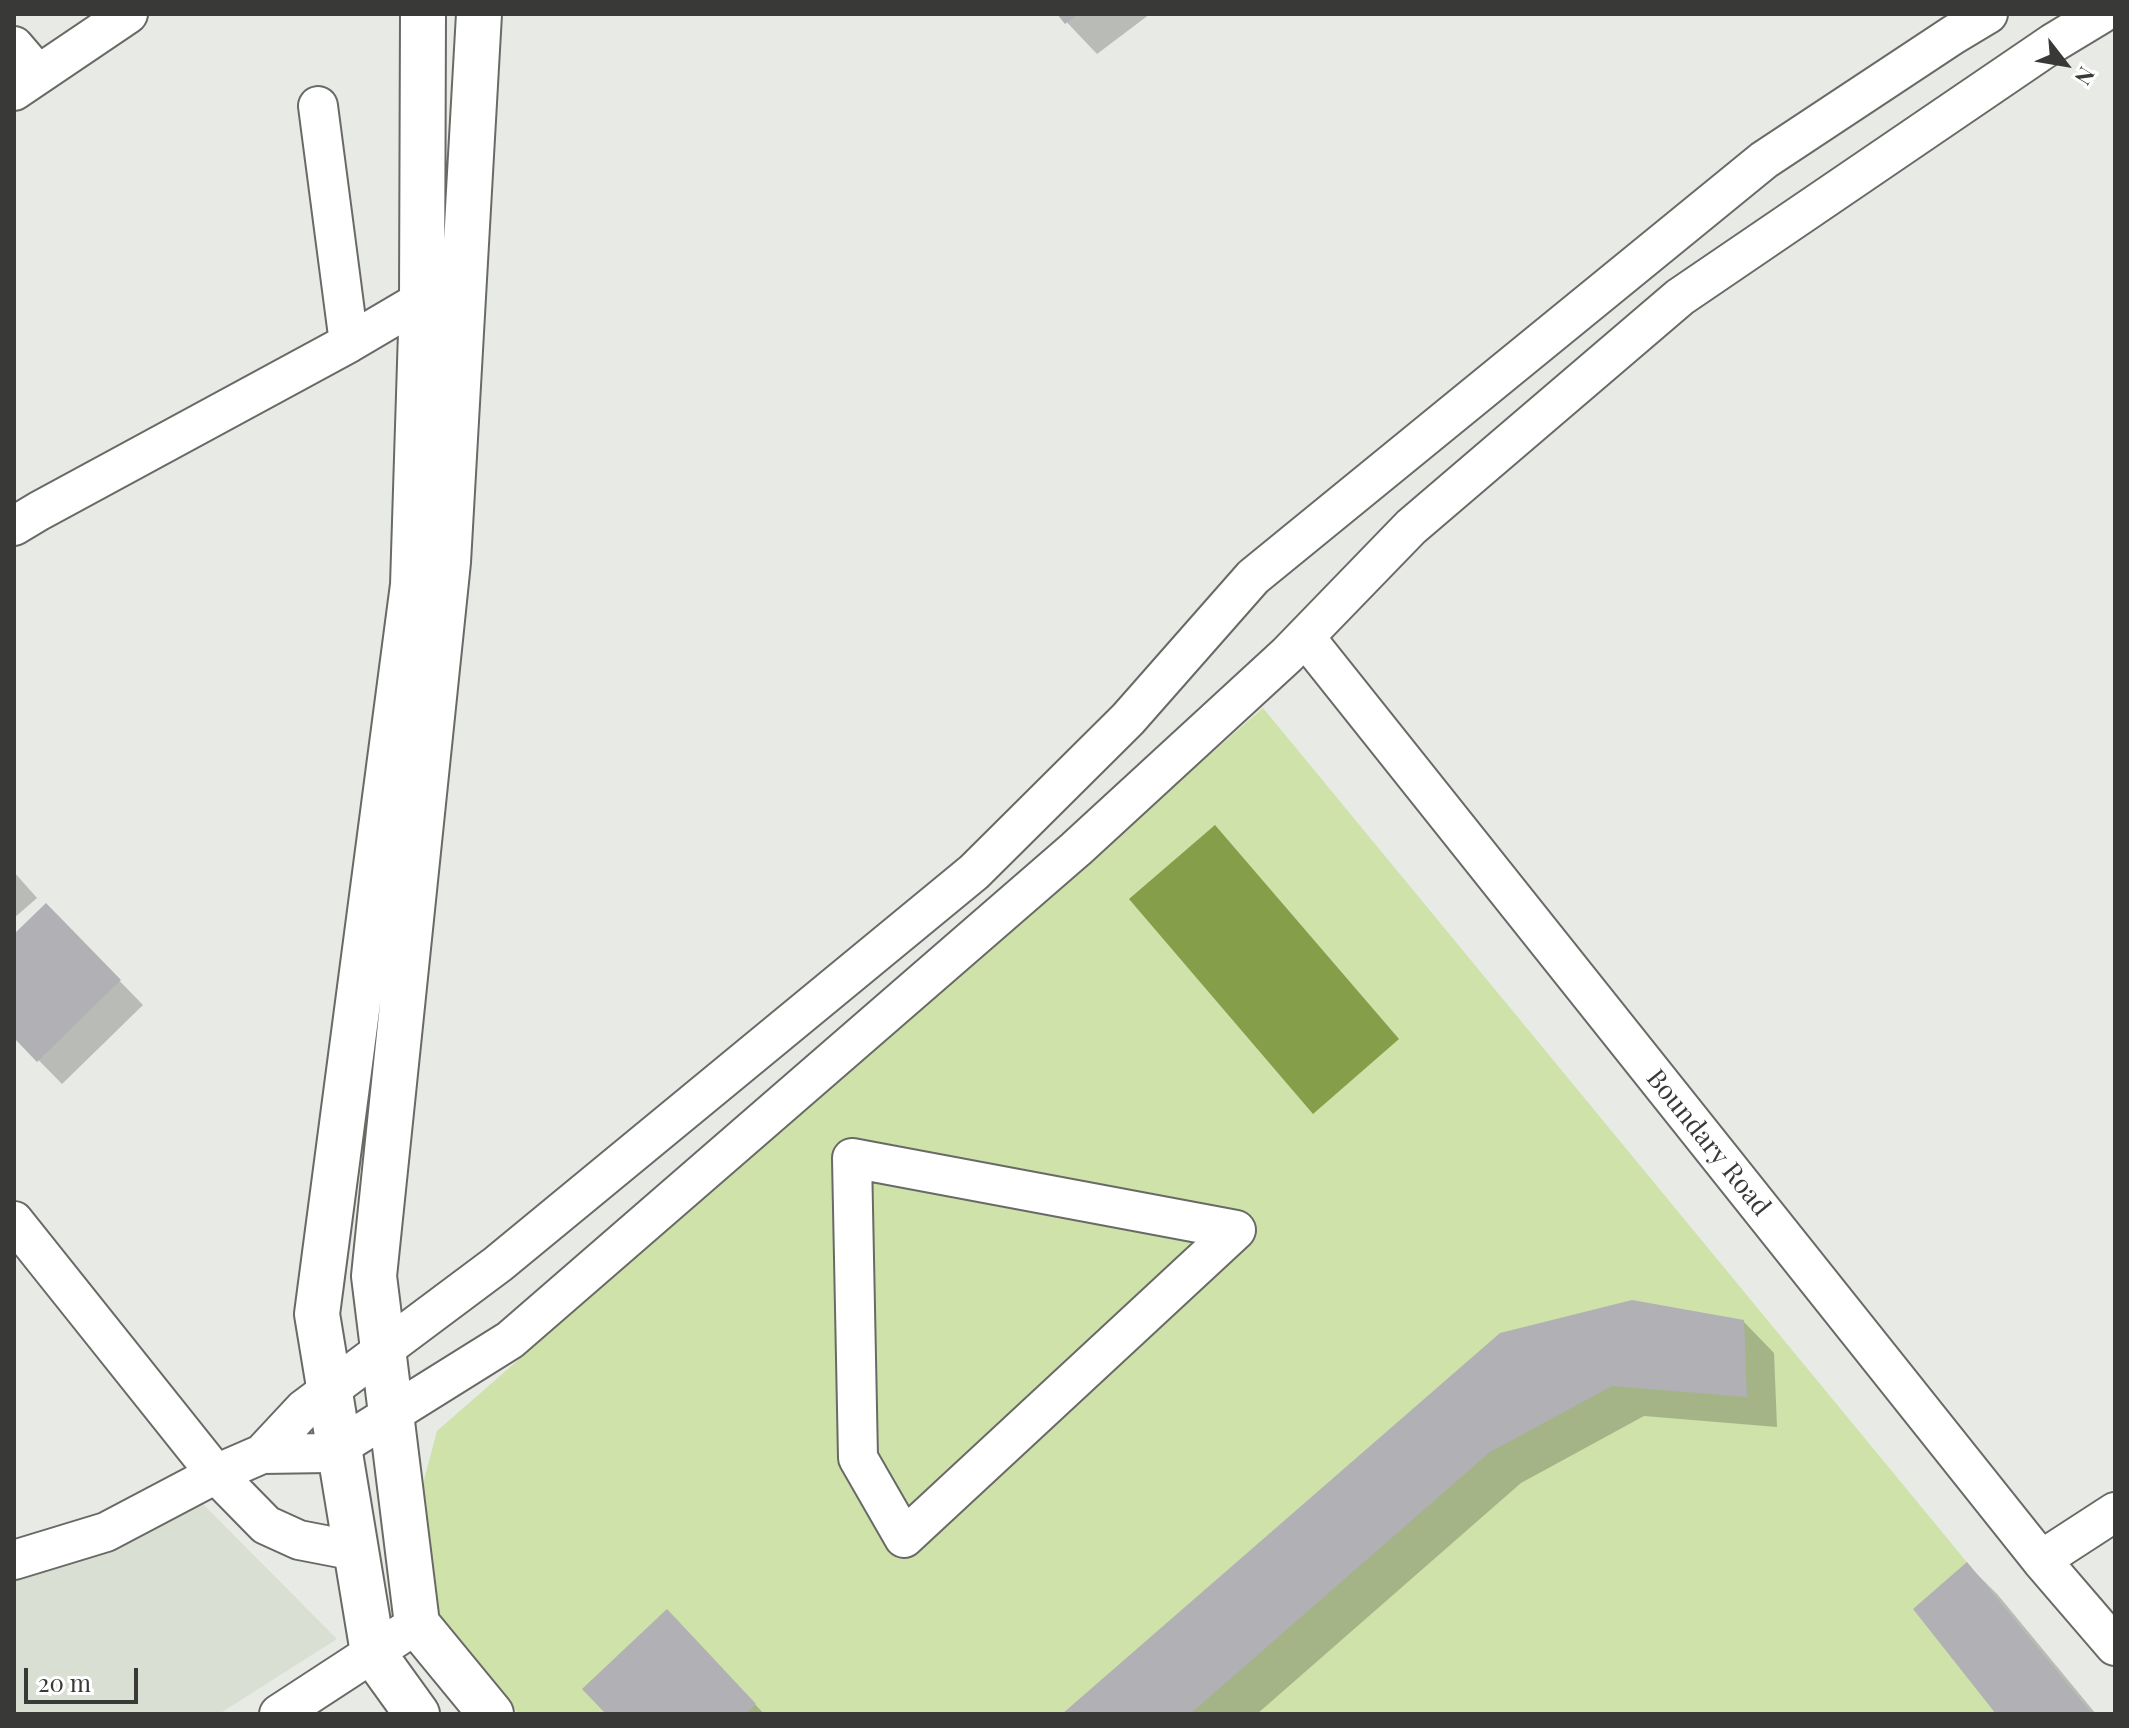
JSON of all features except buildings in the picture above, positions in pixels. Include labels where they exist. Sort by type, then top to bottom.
[{"type":"main road","points":[[417,1714],[373,1653],[317,1314],[413,585],[422,300],[423,14]]},
{"type":"main road","points":[[479,14],[448,562],[374,1276],[417,1624],[491,1714]]},
{"type":"street","points":[[22,71],[128,14]]},
{"type":"street","points":[[262,1454],[304,1409],[498,1264],[974,872],[1128,719],[1253,577],[1764,160],[1988,14]]},
{"type":"street","points":[[14,1560],[106,1532],[216,1474],[262,1454],[329,1453],[510,1340],[1076,849],[1305,637],[1411,527],[1680,297],[2053,43],[2101,14]]},
{"type":"street","points":[[318,106],[349,343]]},
{"type":"street","points":[[14,526],[422,300]]},
{"type":"street","name":"Boundary Road","points":[[1305,637],[2041,1560],[2115,1646]]},
{"type":"street","points":[[852,1158],[1052,1196],[1236,1230],[904,1538],[858,1458],[852,1158]]},
{"type":"street","points":[[14,1221],[216,1474],[266,1525],[299,1540],[356,1551]]},
{"type":"street","points":[[2041,1560],[2115,1512]]},
{"type":"street","points":[[279,1714],[417,1624]]},
{"type":"shaded area","points":[[1263,708],[2092,1714],[519,1714],[445,1633],[408,1540],[437,1431]]},
{"type":"shaded area","points":[[1215,825],[1399,1039],[1313,1114],[1129,899]]},
{"type":"shaded area","points":[[199,1500],[337,1639],[219,1714],[14,1714],[14,1575],[75,1562]]}]
